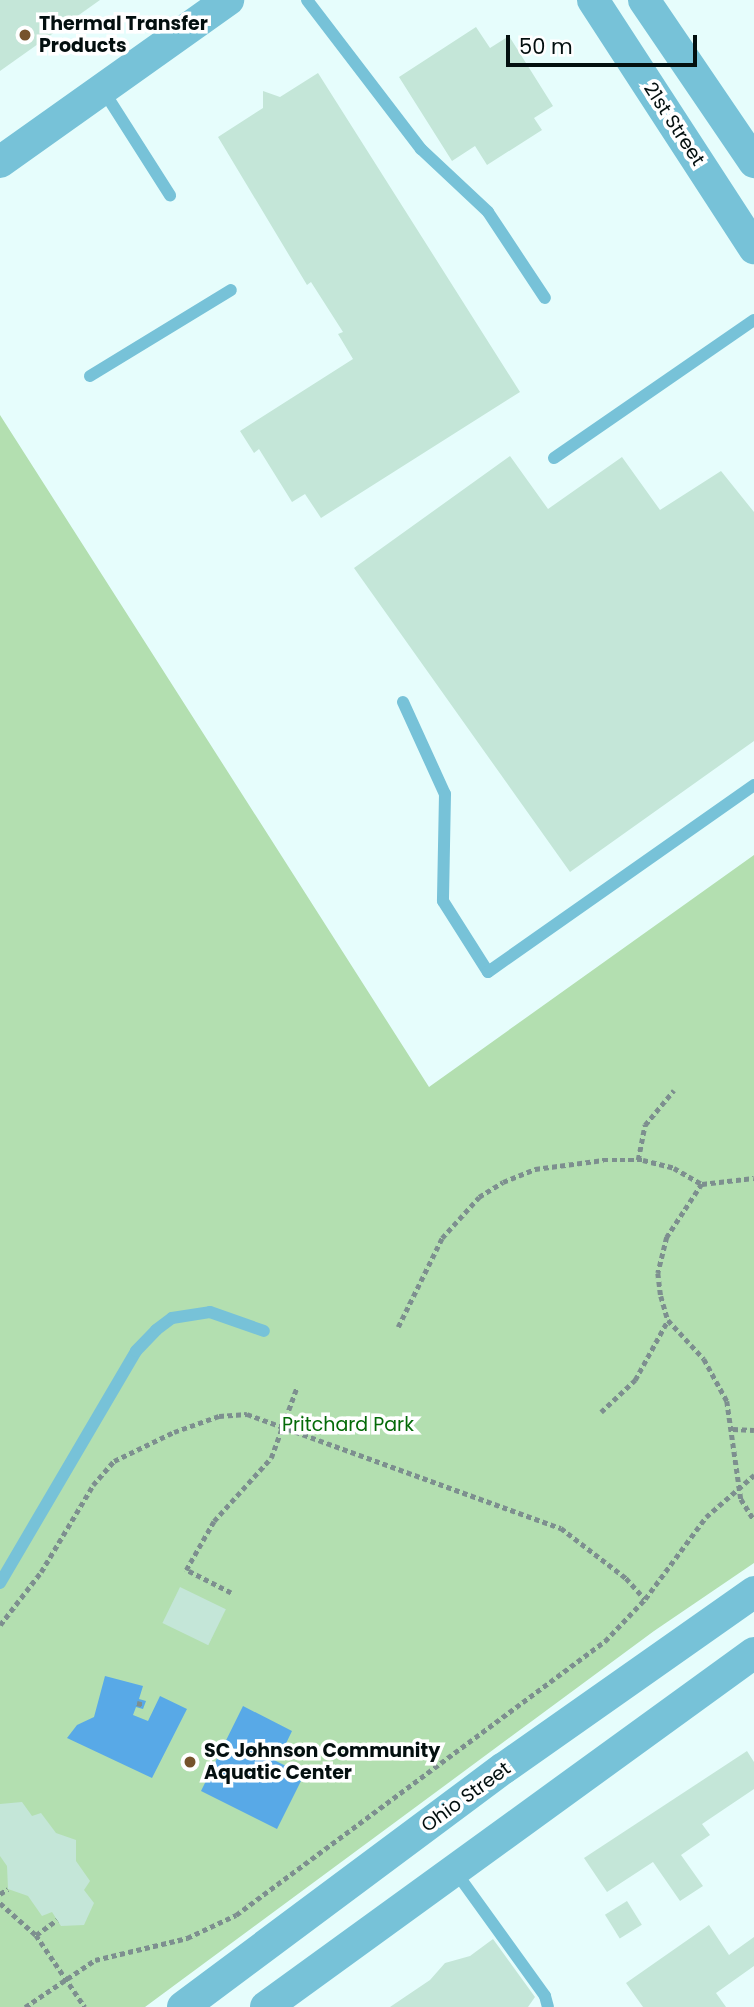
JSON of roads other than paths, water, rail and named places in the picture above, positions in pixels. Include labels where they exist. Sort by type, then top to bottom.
[{"type":"street","points":[[0,162],[228,0]]},
{"type":"street","name":"21st Street","points":[[593,0],[754,248]]},
{"type":"street","points":[[644,0],[754,162]]},
{"type":"street","name":"Ohio Street","points":[[183,2007],[504,1768],[754,1592]]},
{"type":"street","points":[[266,2007],[754,1653]]},
{"type":"lane","points":[[307,0],[421,149],[488,212],[545,298]]},
{"type":"lane","points":[[102,90],[170,195]]},
{"type":"lane","points":[[90,376],[231,290]]},
{"type":"lane","points":[[554,458],[754,320]]},
{"type":"lane","points":[[403,702],[445,794],[443,901],[488,972],[754,785]]},
{"type":"lane","points":[[0,1583],[136,1351],[156,1330],[172,1318],[210,1312],[264,1331]]},
{"type":"lane","points":[[455,1870],[545,1996],[548,2007]]},
{"type":"water","points":[[105,1676],[143,1686],[139,1699],[146,1701],[143,1709],[136,1707],[133,1715],[148,1721],[160,1696],[187,1709],[152,1778],[67,1738],[77,1725],[94,1717]]},
{"type":"water","points":[[243,1706],[292,1731],[278,1760],[246,1746],[304,1775],[277,1829],[201,1791]]},
{"type":"place","name":"Thermal Transfer Products","points":[[25,35]]},
{"type":"place","name":"SC Johnson Community Aquatic Center","points":[[190,1762]]},
{"type":"park label","name":"Pritchard Park","points":[[348,1425]]}]
